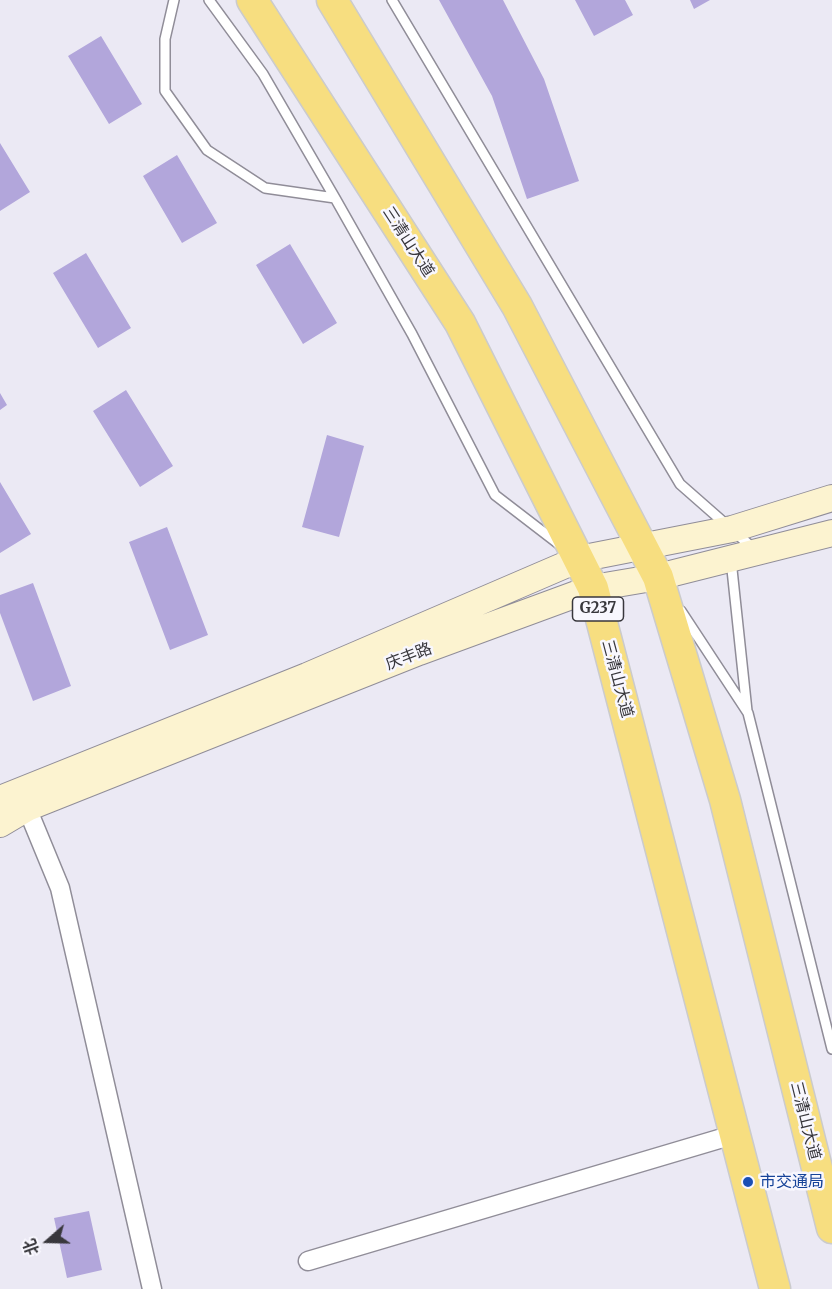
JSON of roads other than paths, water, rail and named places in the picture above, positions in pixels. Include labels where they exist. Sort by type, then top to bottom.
[{"type":"highway","name":"三清山大道","points":[[252,0],[460,323],[593,588],[775,1289]]},
{"type":"highway","name":"三清山大道","points":[[332,0],[517,306],[658,577],[725,800],[832,1228]]},
{"type":"main road","points":[[0,799],[307,676],[579,560],[732,529],[832,498]]},
{"type":"main road","name":"庆丰路","points":[[0,824],[27,808],[409,657],[593,588],[658,577],[832,533]]},
{"type":"street","points":[[27,808],[60,888],[152,1289]]},
{"type":"street","points":[[308,1261],[736,1134]]},
{"type":"lane","points":[[174,0],[165,39],[165,91],[207,150],[265,188],[335,198]]},
{"type":"lane","points":[[209,0],[262,74],[335,198],[412,334],[495,495],[579,560]]},
{"type":"lane","points":[[392,0],[680,484],[759,552]]},
{"type":"lane","points":[[731,559],[748,713],[832,1049]]},
{"type":"lane","points":[[658,577],[748,713]]},
{"type":"place","name":"市交通局","points":[[748,1182]]}]
